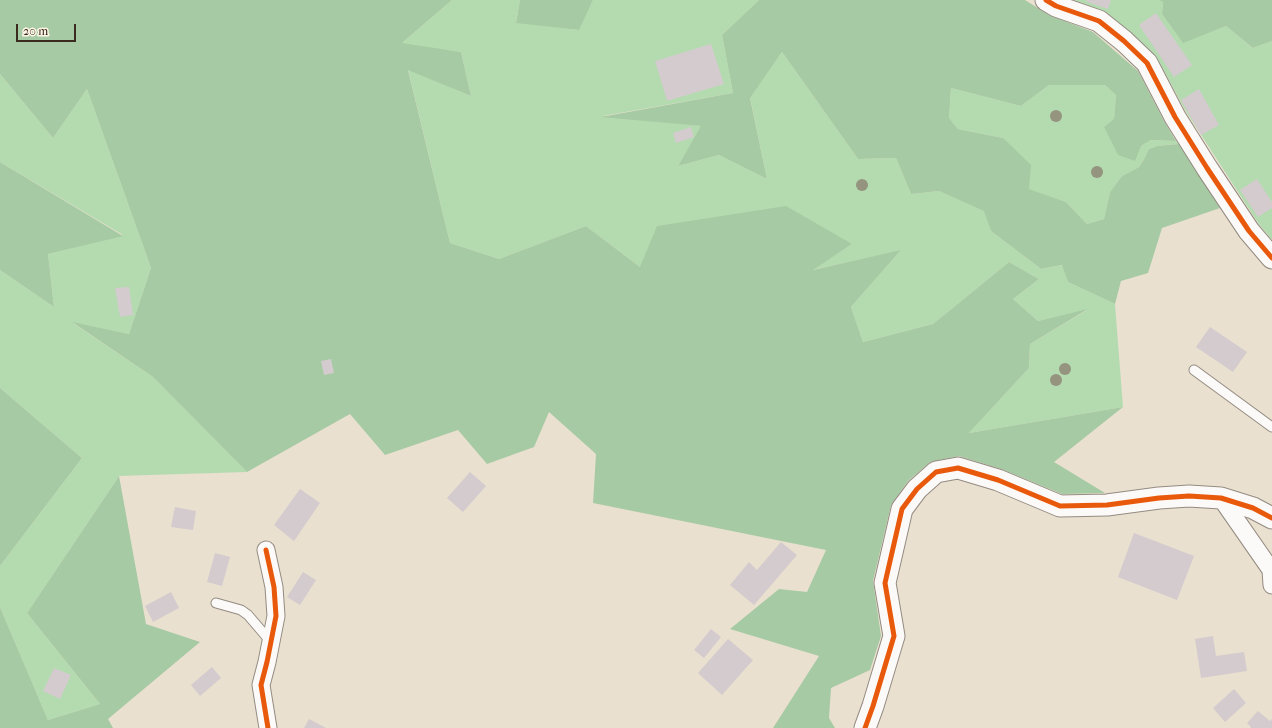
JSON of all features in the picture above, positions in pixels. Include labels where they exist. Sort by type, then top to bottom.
[{"type":"street","points":[[1046,0],[1056,6],[1098,21],[1124,41],[1147,63],[1175,117],[1199,155],[1249,231],[1272,258]]},
{"type":"street","points":[[864,728],[873,706],[894,636],[885,583],[902,509],[917,489],[936,472],[958,468],[998,480],[1060,506],[1107,505],[1159,498],[1189,496],[1221,498],[1253,508],[1272,518]]},
{"type":"street","points":[[1221,498],[1271,570],[1272,585]]},
{"type":"street","points":[[266,550],[274,587],[276,616],[261,685],[268,728]]},
{"type":"lane","points":[[1194,370],[1272,427]]},
{"type":"lane","points":[[216,604],[241,610],[248,615],[271,642]]},
{"type":"green space","points":[[0,0],[452,0],[402,43],[461,52],[471,96],[408,70],[450,243],[499,259],[586,226],[640,267],[657,226],[786,206],[852,244],[813,270],[901,250],[851,307],[863,342],[933,324],[1009,262],[1039,279],[1013,299],[1038,321],[1088,309],[1030,344],[1029,368],[969,433],[1123,407],[1054,462],[1105,493],[1062,494],[1001,469],[959,456],[930,462],[908,481],[891,505],[873,581],[881,636],[870,670],[831,688],[829,718],[835,728],[773,728],[819,656],[730,629],[779,589],[807,592],[826,550],[593,503],[596,454],[549,412],[534,447],[487,464],[458,430],[385,455],[350,414],[247,472],[153,377],[72,322],[129,334],[151,268],[87,89],[53,138],[0,74]]},
{"type":"green space","points":[[452,0],[520,0],[516,22],[578,30],[593,0],[759,0],[722,35],[733,93],[603,116],[702,126],[678,166],[719,155],[767,179],[750,97],[782,52],[858,159],[896,158],[911,194],[939,191],[985,211],[991,231],[1041,269],[1063,265],[1068,282],[1115,304],[1123,407],[969,433],[1029,368],[1030,344],[1087,310],[1038,321],[1013,299],[1039,279],[1009,262],[933,324],[863,342],[851,307],[900,251],[812,270],[852,244],[640,267],[586,226],[499,259],[450,243],[408,69],[471,96],[461,52],[401,44]]},
{"type":"green space","points":[[520,0],[593,0],[579,30],[516,23]]},
{"type":"green space","points":[[759,0],[1025,0],[1049,15],[1093,32],[1138,71],[1176,141],[1151,140],[1141,146],[1135,161],[1118,155],[1104,127],[1114,119],[1116,95],[1105,85],[1049,85],[1021,106],[951,88],[949,118],[958,129],[1003,138],[1031,165],[1029,189],[1066,202],[1087,224],[1104,219],[1110,192],[1122,176],[1139,167],[1149,149],[1157,146],[1179,144],[1220,208],[1162,228],[1148,273],[1121,281],[1115,304],[1068,282],[1062,265],[1041,269],[991,231],[984,211],[939,191],[911,194],[896,158],[858,159],[782,52],[750,98],[767,179],[719,155],[678,166],[701,126],[601,117],[733,93],[722,35]]},
{"type":"green space","points":[[1074,0],[1158,0],[1163,2],[1162,14],[1183,42],[1226,26],[1253,48],[1272,41],[1272,240],[1258,223],[1185,110],[1156,56],[1106,12]]},
{"type":"green space","points":[[1158,0],[1272,0],[1272,41],[1253,48],[1226,26],[1183,43],[1162,14],[1163,2]]},
{"type":"green space","points":[[0,74],[53,138],[87,89],[151,268],[129,334],[73,323],[153,377],[247,472],[119,476],[27,613],[100,704],[48,720],[0,607],[0,566],[82,458],[0,388],[0,270],[54,307],[48,254],[123,235],[0,162]]},
{"type":"green space","points":[[1049,85],[1105,85],[1116,95],[1114,120],[1141,146],[1151,140],[1176,141],[1179,144],[1157,146],[1149,149],[1139,167],[1122,176],[1110,192],[1104,219],[1087,224],[1066,202],[1028,189],[1003,138],[958,129],[949,118],[951,88],[1021,106]]},
{"type":"green space","points":[[0,162],[123,236],[48,254],[54,307],[0,270]]},
{"type":"green space","points":[[0,388],[82,458],[0,566]]},
{"type":"green space","points":[[119,476],[146,624],[200,642],[108,719],[113,728],[0,728],[0,607],[48,720],[100,704],[27,613]]},
{"type":"building","points":[[1087,0],[1111,0],[1108,9],[1087,2]]},
{"type":"building","points":[[1156,13],[1192,65],[1174,77],[1139,25]]},
{"type":"building","points":[[711,44],[724,84],[667,101],[655,61]]},
{"type":"building","points":[[1199,89],[1219,125],[1201,135],[1181,100]]},
{"type":"building","points":[[691,127],[694,137],[676,143],[673,133]]},
{"type":"building","points":[[1257,179],[1272,202],[1272,208],[1258,217],[1240,190]]},
{"type":"building","points":[[129,287],[133,315],[120,317],[115,288]]},
{"type":"building","points":[[1210,327],[1247,352],[1233,372],[1196,347]]},
{"type":"building","points":[[331,359],[334,373],[324,375],[321,361]]},
{"type":"building","points":[[470,472],[486,486],[463,512],[447,498]]},
{"type":"building","points":[[300,489],[320,503],[294,541],[274,525]]},
{"type":"building","points":[[175,507],[196,511],[193,530],[171,527]]},
{"type":"building","points":[[1134,533],[1194,556],[1177,600],[1118,577]]},
{"type":"building","points":[[781,542],[797,555],[754,605],[730,585],[749,562],[757,570]]},
{"type":"building","points":[[215,553],[230,557],[222,586],[207,582]]},
{"type":"building","points":[[303,572],[316,580],[300,605],[287,597]]},
{"type":"building","points":[[171,592],[179,608],[153,622],[145,606]]},
{"type":"building","points":[[711,629],[721,637],[704,658],[694,650]]},
{"type":"building","points":[[1213,636],[1216,656],[1244,652],[1247,671],[1201,678],[1195,639]]},
{"type":"building","points":[[728,639],[753,660],[722,695],[698,673]]},
{"type":"building","points":[[212,667],[221,678],[200,696],[191,685]]},
{"type":"building","points":[[54,668],[71,675],[60,699],[43,691]]},
{"type":"building","points":[[1234,689],[1246,703],[1225,722],[1213,708]]},
{"type":"building","points":[[1258,711],[1270,721],[1272,719],[1272,728],[1250,728],[1251,727],[1247,723]]},
{"type":"building","points":[[309,719],[326,728],[304,728]]},
{"type":"cycle path","points":[[1046,0],[1056,6],[1099,21],[1124,41],[1147,63],[1175,117],[1207,168],[1249,231],[1272,258]]},
{"type":"cycle path","points":[[865,728],[894,636],[885,583],[902,509],[917,489],[936,472],[958,468],[998,480],[1060,506],[1107,505],[1159,498],[1189,496],[1221,498],[1253,508],[1272,518]]},
{"type":"cycle path","points":[[266,550],[274,587],[276,616],[261,685],[268,728]]}]
